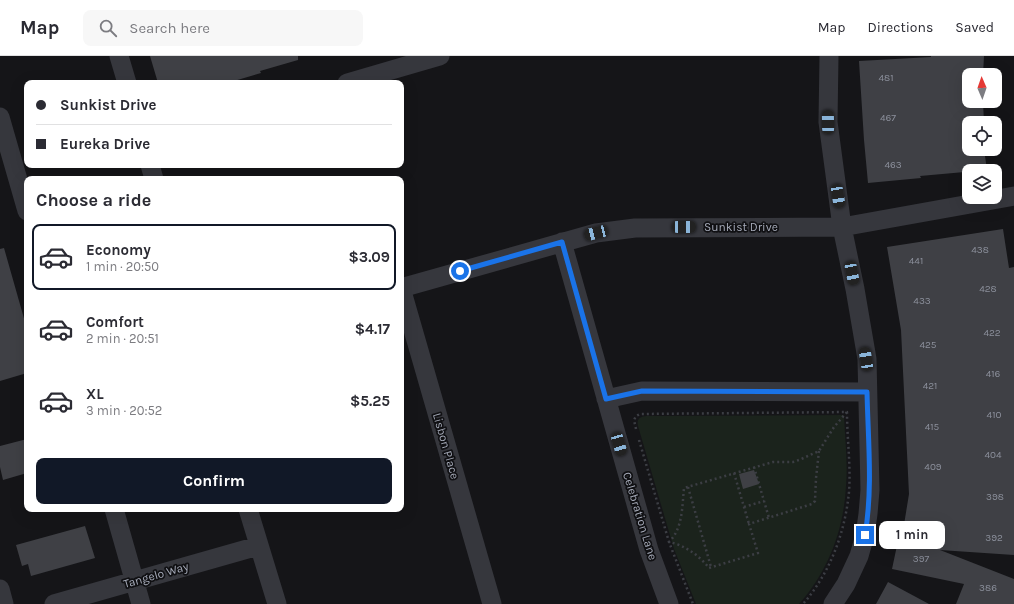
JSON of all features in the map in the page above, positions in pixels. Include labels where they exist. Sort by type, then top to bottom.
[{"type":"street","points":[[119,56],[126,80]]},
{"type":"street","points":[[357,80],[440,56]]},
{"type":"street","points":[[829,56],[828,122],[842,226],[857,302],[866,359],[870,490],[865,535],[859,556],[846,584],[833,604]]},
{"type":"street","points":[[0,117],[24,201]]},
{"type":"street","name":"Sunkist Drive","points":[[404,287],[596,233],[635,228],[842,226],[1014,196]]},
{"type":"street","name":"Celebration Lane","points":[[562,242],[649,550],[669,604]]},
{"type":"street","name":"Lisbon Place","points":[[404,298],[492,604]]},
{"type":"street","points":[[606,399],[642,391],[867,392]]},
{"type":"street","points":[[115,512],[141,604]]},
{"type":"street","points":[[249,512],[277,604]]},
{"type":"street","name":"Tangelo Way","points":[[54,604],[258,546]]},
{"type":"street","points":[[0,589],[4,604]]},
{"type":"path","points":[[636,429],[634,420],[636,416],[640,414],[846,412]]},
{"type":"path","points":[[749,524],[812,504],[815,501],[819,451],[834,427],[846,412]]},
{"type":"path","points":[[803,604],[826,572],[842,530],[849,492],[846,412]]},
{"type":"path","points":[[638,437],[669,542],[693,604]]},
{"type":"path","points":[[669,542],[675,536],[681,517],[684,488],[773,462],[793,462],[819,451]]},
{"type":"path","points":[[754,467],[769,518]]},
{"type":"path","points":[[669,542],[684,547],[704,561],[709,568],[758,553],[734,473]]},
{"type":"path","points":[[688,487],[711,567]]},
{"type":"path","points":[[744,507],[764,501]]},
{"type":"shaded area","points":[[844,415],[847,477],[842,518],[833,549],[809,592],[799,604],[696,604],[674,549],[638,426],[639,419],[649,416]]},
{"type":"building","points":[[150,56],[298,56],[298,60],[260,71],[261,73],[237,80],[157,80]]},
{"type":"building","points":[[984,56],[983,68],[962,68],[962,108],[983,108],[984,116],[962,116],[962,156],[985,156],[986,164],[962,164],[962,172],[868,183],[859,61]]},
{"type":"building","points":[[1003,229],[1009,268],[1014,267],[1014,555],[940,550],[1014,579],[1014,604],[956,604],[964,584],[892,569],[899,536],[902,537],[909,494],[901,330],[887,247]]},
{"type":"building","points":[[4,248],[24,318],[24,374],[0,381],[0,249]]},
{"type":"building","points":[[24,440],[24,474],[3,480],[0,467],[0,446]]},
{"type":"building","points":[[754,470],[759,484],[743,489],[739,474]]},
{"type":"building","points":[[85,526],[95,558],[31,576],[28,564],[22,566],[16,545]]},
{"type":"building","points":[[888,582],[929,604],[876,604]]},
{"type":"route","points":[[460,271],[562,242],[606,399],[642,391],[867,392],[870,503],[865,535]]}]
